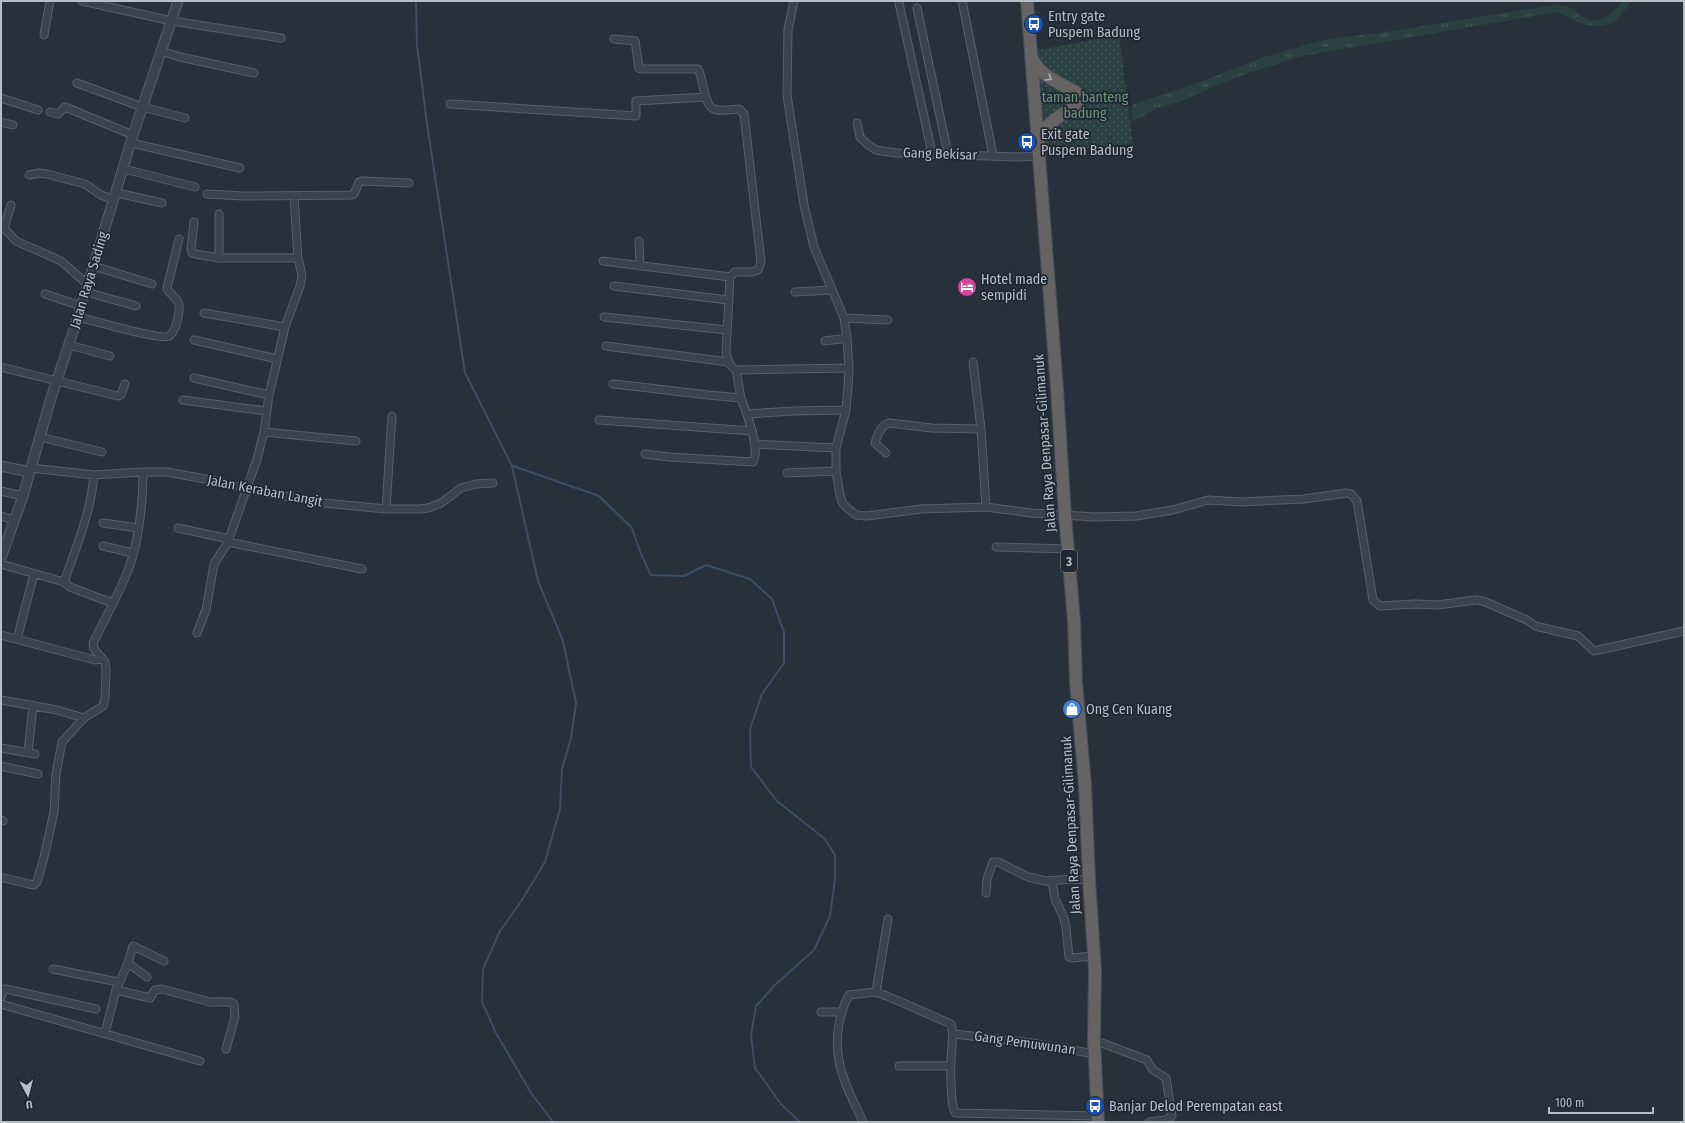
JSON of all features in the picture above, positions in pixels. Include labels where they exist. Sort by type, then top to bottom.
[{"type":"highway","name":"Jalan Raya Denpasar-Gilimanuk","points":[[1027,1],[1074,621],[1076,682],[1085,785],[1094,956],[1094,1040],[1098,1119]]},
{"type":"highway","points":[[1031,55],[1035,64],[1043,74],[1076,92]]},
{"type":"highway","points":[[1038,138],[1045,128],[1054,120],[1063,113],[1077,106]]},
{"type":"street","points":[[44,35],[50,1]]},
{"type":"street","points":[[82,1],[112,4],[172,21],[281,38]]},
{"type":"street","name":"Jalan Raya Sading","points":[[2,552],[23,496],[142,107],[178,1]]},
{"type":"street","points":[[794,1],[788,30],[787,95],[804,205],[814,247],[844,318],[849,368],[846,410],[836,448],[836,471],[842,502],[856,515],[867,516],[921,509],[986,507],[1032,513],[1096,517],[1136,516],[1173,510],[1208,500],[1241,502],[1304,499],[1346,493],[1352,494],[1357,501],[1373,600],[1380,606],[1437,605],[1476,600],[1483,601],[1527,620],[1535,626],[1578,636],[1594,651],[1684,631]]},
{"type":"street","points":[[962,1],[993,155]]},
{"type":"street","points":[[899,3],[932,153]]},
{"type":"street","points":[[917,8],[948,154]]},
{"type":"street","points":[[603,261],[732,275],[758,270],[761,262],[744,114],[739,110],[714,110],[706,97],[698,69],[641,69],[639,68],[636,41],[614,39]]},
{"type":"street","points":[[161,51],[180,57],[254,73]]},
{"type":"street","points":[[77,83],[142,107],[186,118]]},
{"type":"street","points":[[450,104],[636,116],[636,101],[706,97]]},
{"type":"street","points":[[1,98],[38,110]]},
{"type":"street","points":[[50,112],[58,114],[65,107],[132,139],[240,168]]},
{"type":"street","points":[[1,122],[13,125]]},
{"type":"street","name":"Gang Bekisar","points":[[857,123],[860,137],[876,150],[896,153],[1020,157],[1039,156]]},
{"type":"street","points":[[124,168],[195,187]]},
{"type":"street","points":[[29,175],[39,173],[47,174],[85,184],[101,195],[162,203]]},
{"type":"street","points":[[207,194],[228,196],[294,197],[354,194],[359,182],[362,181],[409,182]]},
{"type":"street","points":[[197,633],[206,610],[214,564],[228,540],[247,489],[264,432],[266,411],[277,359],[285,327],[300,286],[302,274],[298,258],[294,197]]},
{"type":"street","points":[[11,205],[2,228],[16,241],[61,261],[86,288],[136,306]]},
{"type":"street","points":[[219,214],[219,258]]},
{"type":"street","points":[[194,222],[191,249],[192,253],[219,258],[298,258]]},
{"type":"street","points":[[78,317],[147,334],[166,337],[170,336],[173,332],[179,312],[179,303],[167,288],[179,239]]},
{"type":"street","points":[[639,241],[640,266]]},
{"type":"street","points":[[93,266],[152,284]]},
{"type":"street","points":[[732,275],[728,300],[726,353],[728,362],[732,368],[736,370],[849,368]]},
{"type":"street","points":[[614,286],[728,300]]},
{"type":"street","points":[[795,292],[831,290]]},
{"type":"street","points":[[45,294],[81,306]]},
{"type":"street","points":[[204,313],[285,327]]},
{"type":"street","points":[[604,317],[727,330]]},
{"type":"street","points":[[844,318],[888,320]]},
{"type":"street","points":[[825,341],[847,338]]},
{"type":"street","points":[[194,340],[277,359]]},
{"type":"street","points":[[69,345],[110,356]]},
{"type":"street","points":[[606,346],[728,362]]},
{"type":"street","points":[[973,362],[981,429],[986,507]]},
{"type":"street","points":[[1,367],[118,396],[121,395],[125,384]]},
{"type":"street","points":[[645,454],[749,463],[753,462],[755,460],[752,431],[741,398],[736,370]]},
{"type":"street","points":[[194,378],[269,395]]},
{"type":"street","points":[[613,384],[741,398]]},
{"type":"street","points":[[183,400],[266,411]]},
{"type":"street","points":[[747,414],[846,410]]},
{"type":"street","points":[[386,509],[392,416]]},
{"type":"street","points":[[598,420],[752,431]]},
{"type":"street","points":[[886,453],[875,443],[882,427],[885,424],[889,423],[932,428],[981,429]]},
{"type":"street","points":[[264,432],[356,442]]},
{"type":"street","points":[[40,437],[102,452]]},
{"type":"street","points":[[754,444],[836,448]]},
{"type":"street","points":[[1,466],[30,470]]},
{"type":"street","name":"Jalan Keraban Langit","points":[[30,470],[94,476],[154,471],[216,481],[247,489],[314,502],[386,509],[428,508],[440,503],[461,488],[476,484],[493,483]]},
{"type":"street","points":[[787,473],[836,471]]},
{"type":"street","points":[[1,876],[29,884],[34,884],[37,882],[54,812],[56,774],[62,742],[84,718],[103,706],[105,698],[106,670],[103,659],[94,649],[93,642],[129,567],[138,528],[144,472]]},
{"type":"street","points":[[64,582],[85,521],[93,488],[94,476]]},
{"type":"street","points":[[1,491],[23,496]]},
{"type":"street","points":[[1,516],[14,520]]},
{"type":"street","points":[[103,523],[138,528]]},
{"type":"street","points":[[178,528],[362,569]]},
{"type":"street","points":[[103,546],[132,553]]},
{"type":"street","points":[[996,547],[1068,549]]},
{"type":"street","points":[[1,564],[64,582],[70,587],[112,603]]},
{"type":"street","points":[[17,639],[34,574]]},
{"type":"street","points":[[1,635],[95,660],[103,659]]},
{"type":"street","points":[[1,700],[57,710],[84,718]]},
{"type":"street","points":[[1,748],[32,754],[33,705]]},
{"type":"street","points":[[1,766],[38,774]]},
{"type":"street","points":[[986,893],[987,879],[993,862],[998,862],[1028,877],[1046,881],[1074,879],[1089,880]]},
{"type":"street","points":[[1052,881],[1055,899],[1064,918],[1069,957],[1094,956]]},
{"type":"street","points":[[876,992],[888,919]]},
{"type":"street","points":[[105,1033],[118,982],[128,963],[133,946],[164,961]]},
{"type":"street","points":[[128,963],[147,977]]},
{"type":"street","points":[[53,969],[118,982]]},
{"type":"street","points":[[1,997],[4,989],[6,989],[96,1009]]},
{"type":"street","points":[[116,990],[150,998],[155,990],[162,989],[210,1002],[231,1002],[234,1004],[235,1017],[226,1049]]},
{"type":"street","points":[[863,1122],[844,1080],[837,1045],[842,1007],[849,995],[876,992],[951,1024],[954,1034],[951,1084],[956,1113],[1007,1118],[1098,1119]]},
{"type":"street","points":[[1,1004],[200,1061]]},
{"type":"street","points":[[821,1012],[841,1012]]},
{"type":"street","name":"Gang Pemuwunan","points":[[954,1034],[1032,1043],[1095,1054]]},
{"type":"street","points":[[1094,1040],[1147,1060],[1153,1070],[1166,1078],[1172,1116],[1166,1120],[1149,1122]]},
{"type":"street","points":[[899,1066],[951,1066]]},
{"type":"green space","points":[[1623,1],[1631,1],[1622,14],[1608,25],[1593,26],[1585,24],[1556,12],[1298,57],[1240,76],[1176,103],[1156,109],[1132,122],[1131,111],[1133,104],[1200,82],[1264,57],[1327,39],[1379,33],[1555,5],[1571,8],[1581,16],[1595,20],[1606,17]]},
{"type":"green space","name":"taman banteng badung","points":[[1119,35],[1133,144],[1046,154],[1038,50]]},
{"type":"waterway","points":[[416,1],[417,45],[427,124],[465,373],[512,466],[538,581],[563,641],[576,703],[571,738],[562,769],[560,809],[545,862],[522,900],[500,931],[483,969],[482,1002],[496,1033],[531,1093],[553,1122]]},
{"type":"waterway","points":[[513,466],[599,496],[632,528],[641,554],[651,575],[684,576],[706,565],[750,579],[772,599],[784,632],[784,663],[762,694],[750,729],[751,767],[777,801],[825,839],[835,855],[835,879],[830,916],[814,950],[775,985],[756,1006],[751,1035],[755,1068],[781,1104],[800,1122]]},
{"type":"place","name":"Entry gate Puspem Badung","points":[[1034,24]]},
{"type":"place","name":"Exit gate Puspem Badung","points":[[1027,142]]},
{"type":"place","name":"Hotel made sempidi","points":[[967,287]]},
{"type":"place","name":"Ong Cen Kuang","points":[[1072,709]]},
{"type":"place","name":"Banjar Delod Perempatan east","points":[[1095,1106]]}]
